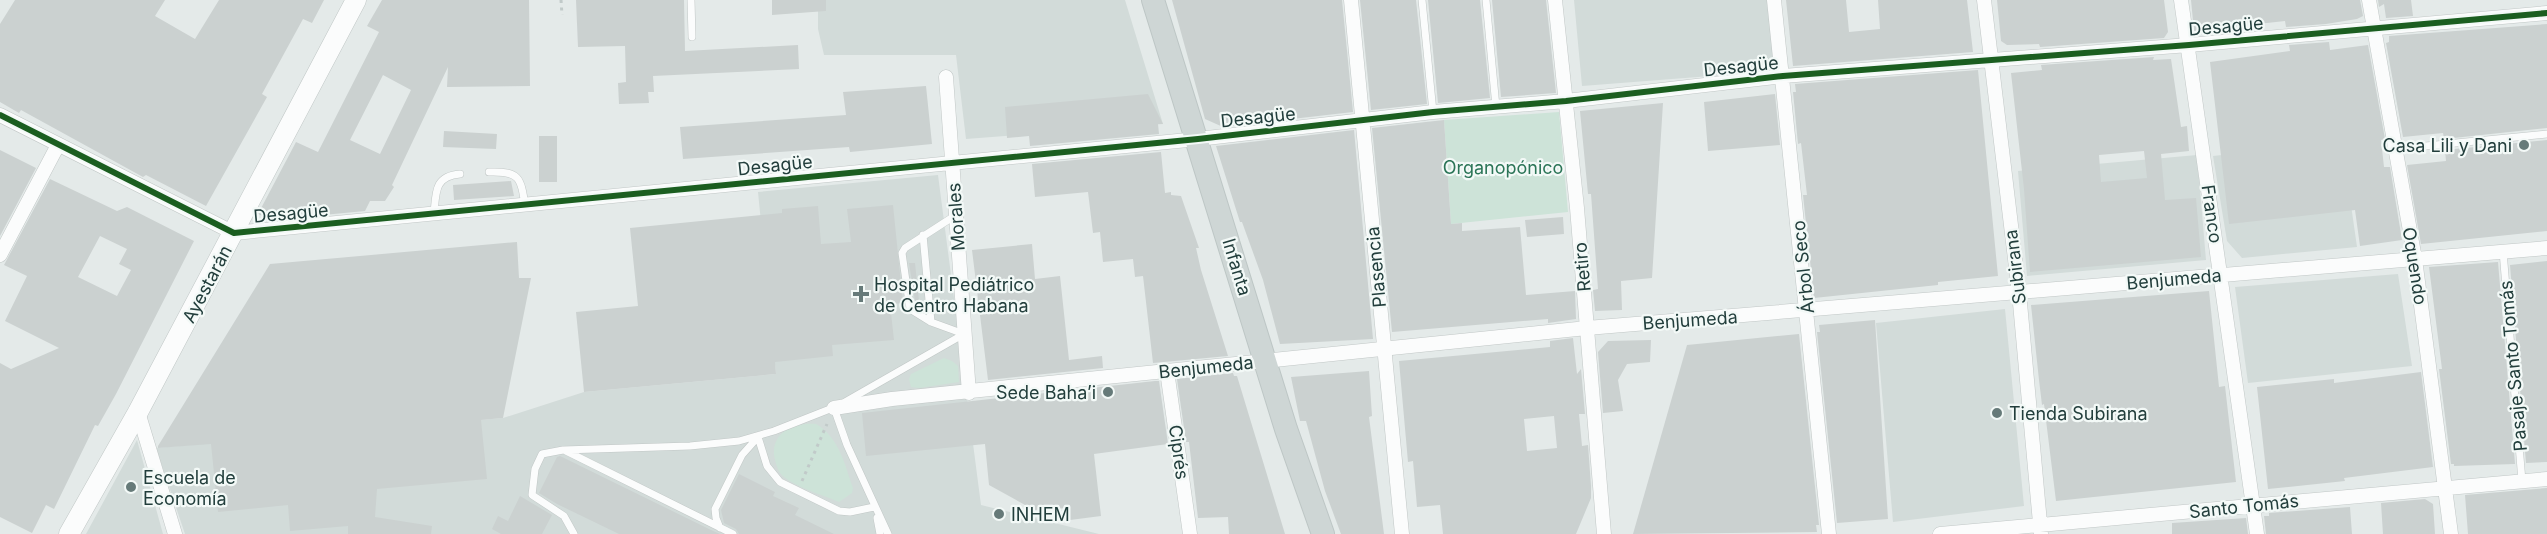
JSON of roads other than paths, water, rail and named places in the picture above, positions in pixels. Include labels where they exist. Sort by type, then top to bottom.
[{"type":"main road","name":"Ayestarán","points":[[69,534],[138,412],[356,0]]},
{"type":"main road","name":"Infanta","points":[[1153,0],[1265,361],[1323,534]]},
{"type":"street","name":"Plasencia","points":[[1351,0],[1402,534]]},
{"type":"street","name":"Retiro","points":[[1555,0],[1587,328],[1604,534]]},
{"type":"street","name":"Árbol Seco","points":[[1774,0],[1829,534]]},
{"type":"street","name":"Subirana","points":[[1984,0],[2019,292],[2041,530]]},
{"type":"street","name":"Franco","points":[[2181,0],[2257,534]]},
{"type":"street","name":"Oquendo","points":[[2369,0],[2415,259],[2451,534]]},
{"type":"street","name":"Desagüe","points":[[0,116],[234,233],[1198,139],[1783,76],[1990,58],[2188,45],[2547,13]]},
{"type":"street","name":"Morales","points":[[946,77],[969,393]]},
{"type":"street","points":[[0,255],[58,145]]},
{"type":"street","name":"Benjumeda","points":[[834,408],[892,399],[969,393],[1587,328],[2547,248]]},
{"type":"street","name":"Ciprés","points":[[1167,371],[1190,534]]},
{"type":"street","points":[[138,412],[176,534]]},
{"type":"street","name":"Santo Tomás","points":[[1941,534],[2041,530],[2254,504],[2547,479]]},
{"type":"lane","points":[[691,0],[692,37]]},
{"type":"lane","points":[[1422,0],[1433,112]]},
{"type":"lane","points":[[1486,0],[1496,107]]},
{"type":"lane","points":[[2395,149],[2547,134]]},
{"type":"lane","points":[[489,172],[512,173],[517,177],[522,186],[525,206]]},
{"type":"lane","points":[[434,214],[441,181],[447,176],[460,174]]},
{"type":"lane","points":[[956,215],[905,248],[901,259],[910,309],[931,322],[964,334]]},
{"type":"lane","points":[[923,235],[931,322]]},
{"type":"lane","name":"Pasaje Santo Tomás","points":[[2503,251],[2523,481]]},
{"type":"lane","points":[[574,534],[564,516],[535,498],[531,490],[534,469],[542,454],[563,450],[690,446],[758,436],[834,408],[964,334]]},
{"type":"lane","points":[[834,408],[847,445],[888,534]]},
{"type":"lane","points":[[758,436],[767,466],[780,482],[839,511],[850,512],[874,507]]},
{"type":"lane","points":[[720,528],[716,518],[716,509],[742,455],[758,436]]},
{"type":"lane","points":[[563,450],[733,534]]},
{"type":"lane","points":[[874,507],[879,534]]},
{"type":"place","name":"Casa Lili y Dani","points":[[2524,145]]},
{"type":"place","name":"Hospital Pediátrico de Centro Habana","points":[[861,294]]},
{"type":"place","name":"Sede Baha’i","points":[[1108,392]]},
{"type":"place","name":"Tienda Subirana","points":[[1997,413]]},
{"type":"place","name":"Escuela de Economía","points":[[131,487]]},
{"type":"place","name":"INHEM","points":[[999,514]]},
{"type":"park label","name":"Organopónico","points":[[1503,167]]}]
